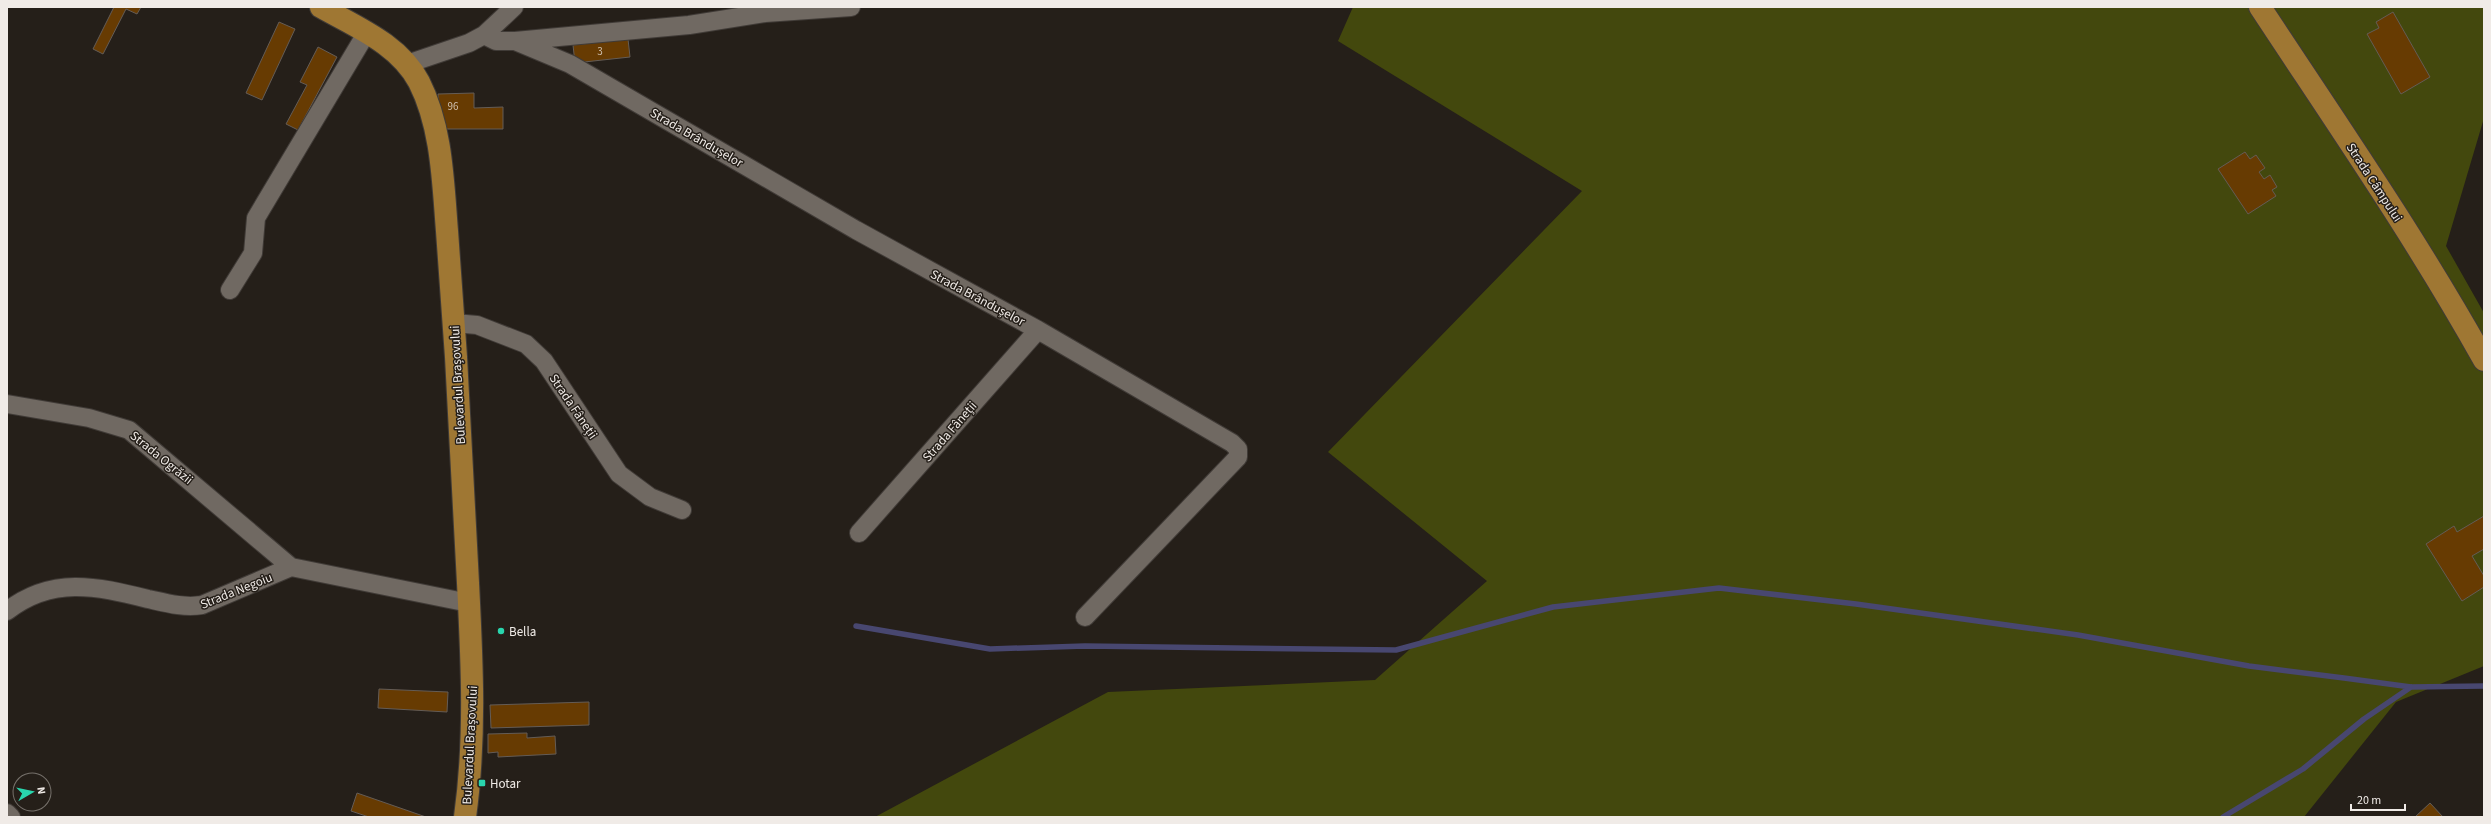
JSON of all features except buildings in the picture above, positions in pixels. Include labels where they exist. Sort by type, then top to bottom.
[{"type":"main road","name":"Bulevardul Brașovului","points":[[321,7],[367,32],[393,50],[407,64],[418,81],[427,100],[438,145],[442,175],[454,323],[474,707],[471,768],[465,817]]},
{"type":"main road","name":"Strada Câmpului","points":[[2260,7],[2386,196],[2453,305],[2484,360]]},
{"type":"street","points":[[407,64],[451,51],[484,36],[514,7]]},
{"type":"street","name":"Strada Brândușelor","points":[[484,36],[496,40],[515,40],[689,25],[765,13],[851,7]]},
{"type":"street","points":[[230,290],[253,253],[256,218],[367,32]]},
{"type":"street","name":"Strada Brândușelor","points":[[515,40],[570,64],[856,230],[1038,330],[1232,443],[1238,450],[1238,457],[1085,617]]},
{"type":"street","name":"Strada Fâneții","points":[[454,323],[477,325],[526,344],[544,361],[619,474],[650,496],[682,510]]},
{"type":"street","name":"Strada Fâneții","points":[[859,533],[1038,330]]},
{"type":"street","name":"Strada Ogrăzii","points":[[7,404],[89,418],[129,430],[291,567]]},
{"type":"street","points":[[291,567],[469,603]]},
{"type":"street","name":"Strada Negoiu","points":[[7,611],[36,592],[65,586],[120,592],[173,605],[192,607],[202,605],[291,567]]},
{"type":"street","points":[[7,813],[11,817]]},
{"type":"green space","points":[[1353,7],[2484,7],[2484,118],[2446,246],[2484,313],[2484,666],[2396,702],[2304,817],[875,817],[1108,692],[1375,680],[1487,581],[1328,452],[1582,191],[1338,41]]},
{"type":"waterway","points":[[856,626],[990,649],[1085,646],[1396,650],[1553,607],[1719,588],[1856,604],[2078,635],[2249,666],[2411,687],[2484,686]]},
{"type":"waterway","points":[[2223,817],[2303,769],[2364,719],[2411,687]]},
{"type":"place","name":"Bella","points":[[501,631]]},
{"type":"place","name":"Hotar","points":[[482,783]]}]
